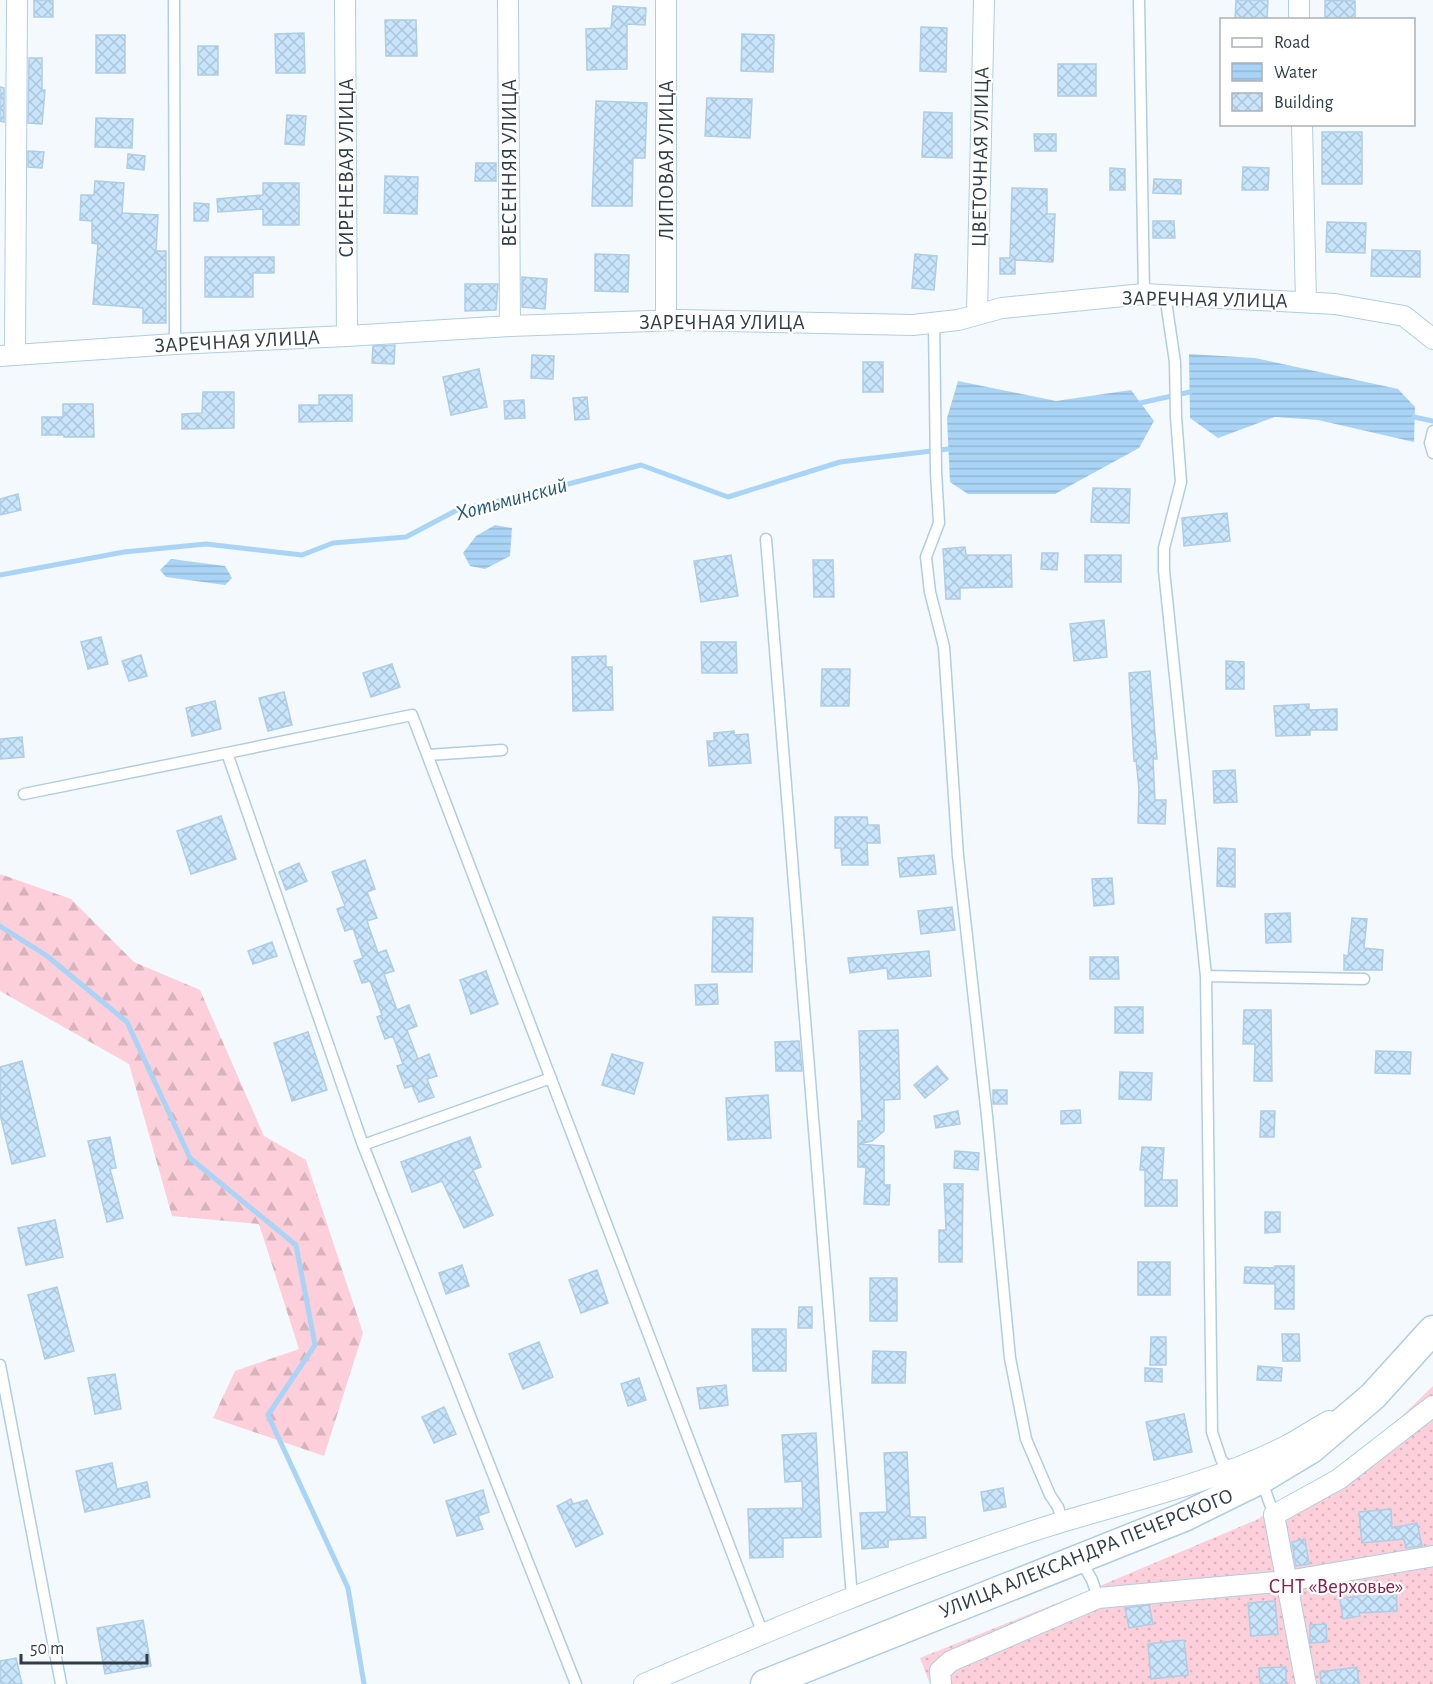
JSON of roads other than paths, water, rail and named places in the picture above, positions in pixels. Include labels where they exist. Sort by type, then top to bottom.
[{"type":"main road","name":"УЛИЦА АЛЕКСАНДРА ПЕЧЕРСКОГО","points":[[765,1684],[1184,1517],[1261,1479],[1311,1449],[1373,1396],[1433,1330]]},
{"type":"street","points":[[7,355],[17,0]]},
{"type":"street","name":"СИРЕНЕВАЯ УЛИЦА","points":[[345,0],[347,336]]},
{"type":"street","name":"ВЕСЕННЯЯ УЛИЦА","points":[[508,0],[510,326]]},
{"type":"street","name":"ЛИПОВАЯ УЛИЦА","points":[[666,0],[666,320]]},
{"type":"street","name":"ЦВЕТОЧНАЯ УЛИЦА","points":[[977,314],[984,0]]},
{"type":"street","points":[[1299,0],[1299,18]]},
{"type":"street","points":[[1302,126],[1306,302]]},
{"type":"street","name":"ЗАРЕЧНАЯ УЛИЦА","points":[[7,355],[510,326],[666,320],[913,325],[958,320],[1002,308],[1144,294],[1335,304],[1404,316],[1433,339]]},
{"type":"street","points":[[644,1684],[852,1597],[1037,1530],[1229,1470],[1285,1446],[1373,1396]]},
{"type":"street","points":[[1306,1684],[1274,1515],[1339,1479],[1433,1406]]},
{"type":"street","points":[[940,1678],[951,1661],[1098,1598],[1287,1581],[1433,1556]]},
{"type":"lane","points":[[174,0],[175,344]]},
{"type":"lane","points":[[1140,0],[1144,294]]},
{"type":"lane","points":[[1166,296],[1175,362],[1181,482],[1164,548],[1164,570],[1206,976],[1212,1432],[1221,1459],[1229,1470]]},
{"type":"lane","points":[[934,322],[939,523],[926,557],[930,592],[944,647],[958,856],[987,1116],[1010,1358],[1026,1440],[1063,1522]]},
{"type":"lane","points":[[1433,430],[1430,443],[1433,453]]},
{"type":"lane","points":[[766,539],[852,1597]]},
{"type":"lane","points":[[24,794],[412,715],[763,1634]]},
{"type":"lane","points":[[428,755],[502,750]]},
{"type":"lane","points":[[227,753],[363,1145],[576,1684]]},
{"type":"lane","points":[[1206,976],[1364,979]]},
{"type":"lane","points":[[363,1145],[551,1078]]},
{"type":"lane","points":[[0,1365],[61,1684]]},
{"type":"lane","points":[[1261,1479],[1274,1515]]},
{"type":"lane","points":[[1080,1559],[1098,1598]]},
{"type":"water","points":[[1189,354],[1255,358],[1398,389],[1415,407],[1414,442],[1318,420],[1275,417],[1218,438],[1190,418]]},
{"type":"water","points":[[958,381],[1056,401],[1131,390],[1154,421],[1139,448],[1055,494],[968,494],[950,482],[947,418]]},
{"type":"water","points":[[537,490],[538,501],[505,506],[502,497],[521,491]]},
{"type":"water","points":[[495,525],[512,528],[510,556],[485,569],[470,566],[463,553],[476,536]]},
{"type":"water","points":[[171,559],[225,566],[232,578],[225,585],[166,577],[160,570]]},
{"type":"waterway","name":"Хотьминский","points":[[1140,403],[1190,392]]},
{"type":"waterway","name":"Хотьминский","points":[[1414,417],[1433,421]]},
{"type":"waterway","name":"Хотьминский","points":[[530,494],[641,465],[728,497],[840,462],[948,449]]},
{"type":"waterway","name":"Хотьминский","points":[[0,575],[124,552],[206,544],[302,555],[333,543],[406,537],[457,510],[509,499]]},
{"type":"waterway","points":[[0,926],[47,956],[127,1022],[190,1158],[296,1245],[315,1345],[268,1415],[348,1588],[364,1684]]},
{"type":"park label","name":"СНТ «Верховье»","points":[[1336,1586]]}]
